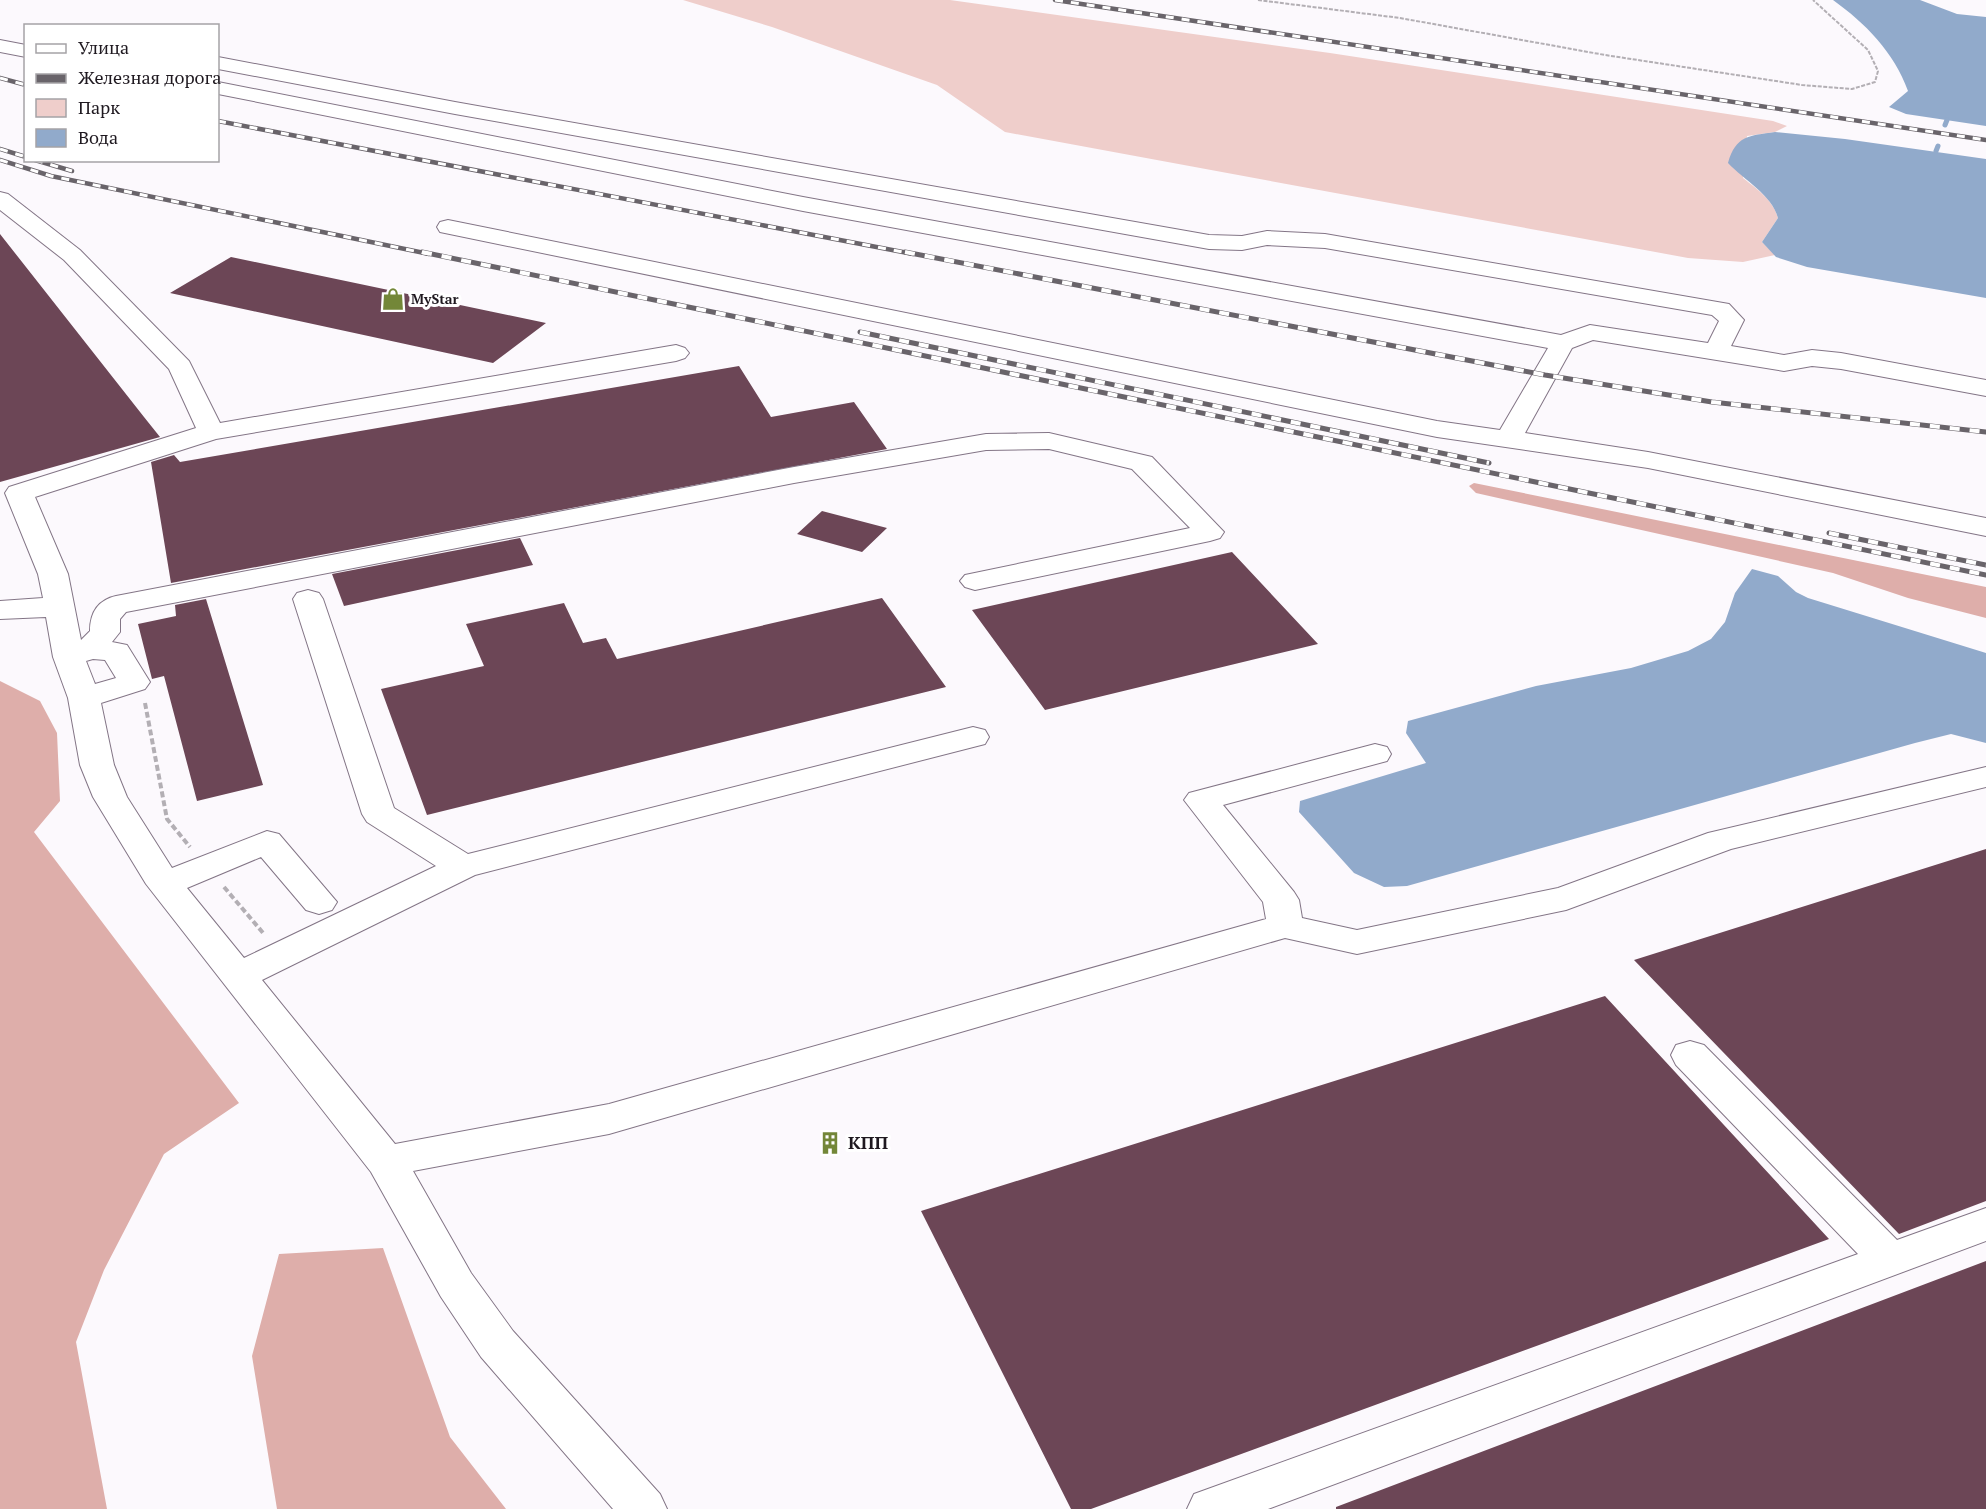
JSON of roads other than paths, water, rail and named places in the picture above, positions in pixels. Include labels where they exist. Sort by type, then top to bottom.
[{"type":"street","points":[[0,46],[24,51]]},
{"type":"street","points":[[219,63],[479,112],[1209,242],[1242,243],[1267,238],[1325,241],[1720,309],[1732,320],[1716,352]]},
{"type":"street","points":[[219,88],[803,204],[1563,343],[1590,332],[1609,333],[1784,363],[1812,358],[1841,361],[1986,388]]},
{"type":"street","points":[[0,198],[72,255],[180,366],[211,432]]},
{"type":"street","points":[[448,227],[1437,429],[1648,460],[1986,527]]},
{"type":"street","points":[[1509,439],[1526,404],[1563,343]]},
{"type":"street","points":[[643,1509],[497,1344],[456,1285],[386,1161],[164,884],[110,797],[97,765],[84,698],[80,653],[61,608],[53,574],[19,493],[211,432],[676,353]]},
{"type":"street","points":[[80,653],[105,632],[105,617],[116,605],[794,475],[986,442],[1048,441],[1142,463],[1210,532],[975,581]]},
{"type":"street","points":[[308,599],[379,814],[463,867]]},
{"type":"street","points":[[0,610],[24,607],[61,608]]},
{"type":"street","points":[[80,653],[116,652],[134,682],[84,698]]},
{"type":"street","points":[[238,976],[463,867],[973,737]]},
{"type":"street","points":[[1285,926],[1281,900],[1201,800],[1375,754]]},
{"type":"street","points":[[386,1161],[609,1119],[1285,926],[1357,942],[1566,898],[1720,841],[1986,777]]},
{"type":"street","points":[[164,884],[267,842],[319,902]]},
{"type":"street","points":[[1690,1054],[1890,1260]]},
{"type":"street","points":[[1211,1509],[1986,1224]]},
{"type":"water","points":[[1833,0],[1920,0],[1957,14],[1986,17],[1986,126],[1906,114],[1889,107],[1908,91],[1902,77],[1887,51],[1856,18]]},
{"type":"water","points":[[1775,132],[1845,139],[1986,159],[1986,298],[1807,267],[1776,257],[1762,242],[1778,218],[1775,210],[1764,195],[1728,163],[1735,147],[1745,138]]},
{"type":"water","points":[[1752,569],[1778,576],[1796,592],[1808,598],[1986,653],[1986,743],[1951,734],[1407,886],[1384,887],[1354,873],[1299,812],[1300,801],[1426,763],[1406,733],[1408,721],[1536,686],[1631,668],[1688,651],[1711,639],[1725,622],[1735,593]]},
{"type":"waterway","points":[[1945,125],[1947,120]]},
{"type":"waterway","points":[[1936,151],[1938,146]]},
{"type":"railway","points":[[1055,0],[1986,140]]},
{"type":"railway","points":[[0,78],[24,84]]},
{"type":"railway","points":[[219,121],[913,254]]},
{"type":"railway","points":[[0,149],[24,156]]},
{"type":"railway","points":[[0,160],[51,176],[429,254]]},
{"type":"railway","points":[[42,162],[72,171]]},
{"type":"railway","points":[[422,252],[1986,575]]},
{"type":"railway","points":[[905,252],[1545,375],[1712,402],[1986,432]]},
{"type":"railway","points":[[860,332],[1489,463]]},
{"type":"railway","points":[[1829,533],[1986,565]]},
{"type":"place","name":"MyStar","points":[[393,299]]},
{"type":"place","name":"КПП","points":[[830,1143]]}]
